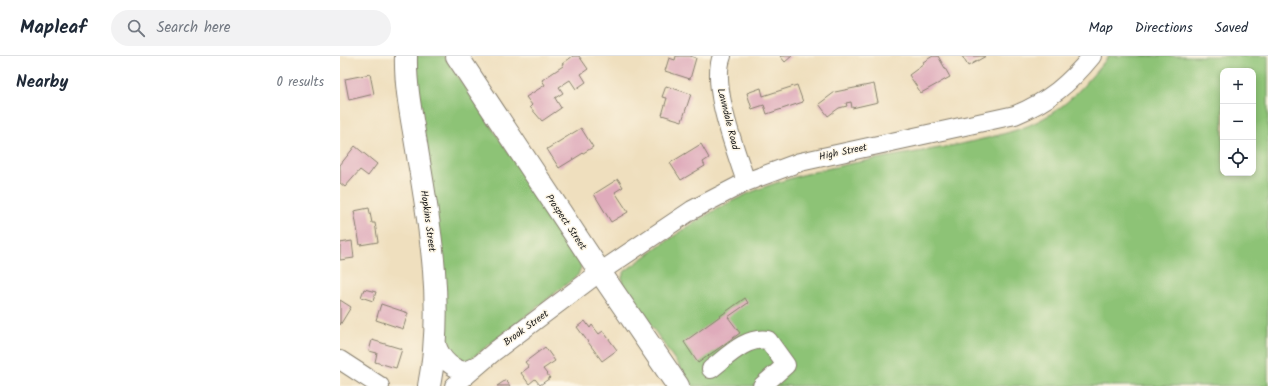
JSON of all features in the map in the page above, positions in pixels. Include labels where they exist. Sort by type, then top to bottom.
[{"type":"main road","name":"Hopkins Street","points":[[406,56],[409,100],[432,249],[435,284],[435,334],[429,386]]},
{"type":"main road","name":"Prospect Street","points":[[457,56],[600,272],[678,386]]},
{"type":"street","name":"Lawndale Road","points":[[722,56],[719,72],[720,85],[729,130],[746,182]]},
{"type":"street","name":"High Street","points":[[600,272],[692,210],[746,182],[776,169],[814,158],[1015,115],[1038,105],[1056,93],[1071,80],[1092,56]]},
{"type":"street","name":"Brook Street","points":[[454,386],[480,364],[600,272]]},
{"type":"street","points":[[435,334],[440,354],[452,366],[466,371],[480,364]]},
{"type":"street","points":[[711,369],[747,342],[756,339],[768,340],[786,365],[762,386]]},
{"type":"street","points":[[340,360],[380,386]]},
{"type":"green space","points":[[415,56],[444,56],[579,258],[581,267],[578,275],[471,359],[467,360],[458,359],[446,350],[419,115]]},
{"type":"green space","points":[[1109,56],[1268,56],[1268,386],[693,386],[622,284],[622,277],[625,271],[661,245],[716,210],[755,191],[776,183],[823,170],[966,143],[1019,129],[1039,121],[1049,115],[1066,103]]},
{"type":"building","points":[[573,56],[579,56],[588,69],[581,74],[586,82],[576,89],[570,80],[559,87],[563,93],[555,98],[561,108],[542,121],[530,107],[532,105],[526,97],[545,85],[542,80],[563,66],[562,64]]},
{"type":"building","points":[[676,56],[690,56],[696,58],[690,79],[665,71],[669,58],[675,60]]},
{"type":"building","points":[[780,56],[792,56],[785,62]]},
{"type":"building","points":[[933,56],[938,56],[950,77],[921,93],[909,75],[924,64],[923,62]]},
{"type":"building","points":[[962,56],[986,56],[968,66]]},
{"type":"building","points":[[370,74],[374,94],[349,100],[345,79]]},
{"type":"building","points":[[874,84],[878,102],[852,108],[851,102],[846,103],[847,106],[839,108],[828,116],[819,104],[835,92]]},
{"type":"building","points":[[797,85],[803,102],[767,114],[764,105],[752,109],[747,93],[761,88],[763,96]]},
{"type":"building","points":[[666,86],[691,94],[682,121],[662,115],[667,98],[662,97]]},
{"type":"building","points":[[581,128],[593,147],[559,168],[547,149]]},
{"type":"building","points":[[701,144],[709,158],[703,162],[705,166],[681,180],[670,163]]},
{"type":"building","points":[[355,146],[377,164],[368,176],[360,170],[345,187],[340,183],[340,165]]},
{"type":"building","points":[[618,179],[623,187],[615,192],[628,212],[611,222],[594,194]]},
{"type":"building","points":[[369,208],[372,223],[375,223],[378,242],[360,245],[354,211]]},
{"type":"building","points":[[352,241],[354,258],[340,260],[340,243]]},
{"type":"building","points":[[364,289],[376,292],[373,301],[361,297]]},
{"type":"building","points":[[745,298],[748,303],[728,317],[740,333],[698,363],[684,342]]},
{"type":"building","points":[[340,300],[351,307],[340,325]]},
{"type":"building","points":[[381,304],[408,313],[403,329],[376,320]]},
{"type":"building","points":[[585,321],[590,328],[592,325],[599,334],[603,331],[617,350],[602,361],[577,327]]},
{"type":"building","points":[[372,340],[402,349],[396,368],[375,362],[377,353],[369,351]]},
{"type":"building","points":[[545,347],[555,361],[543,369],[550,378],[540,385],[535,379],[529,384],[521,373],[529,367],[525,362]]},
{"type":"building","points":[[506,380],[510,386],[497,386]]}]
